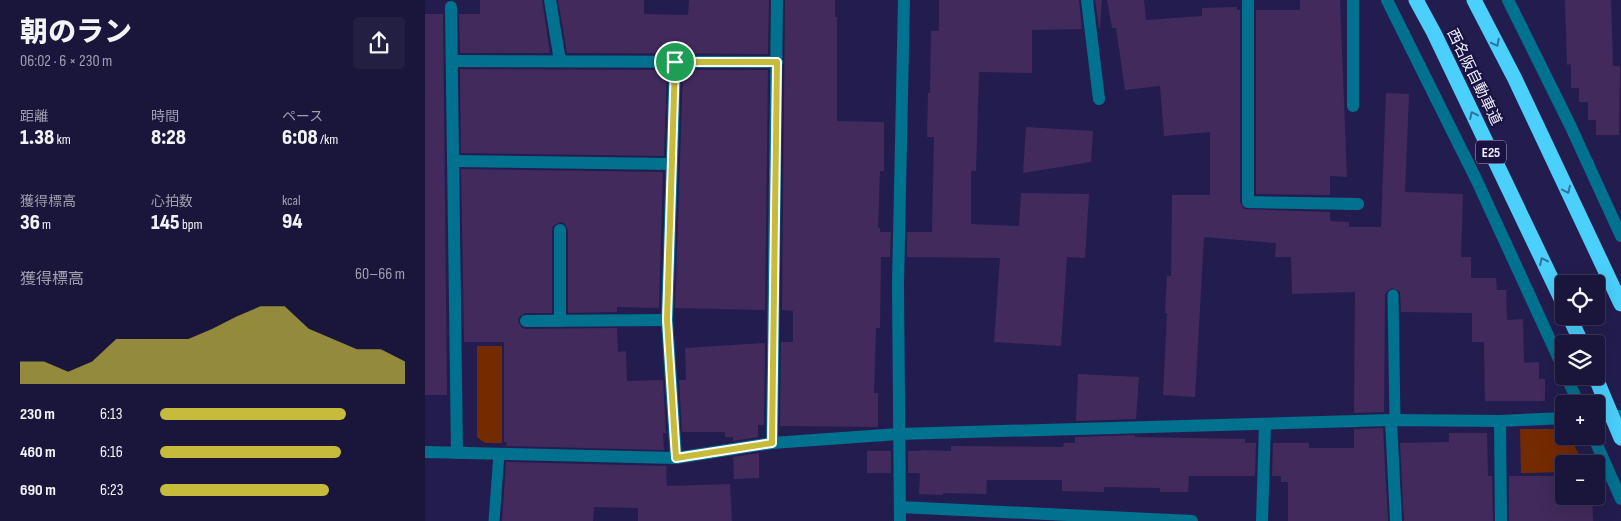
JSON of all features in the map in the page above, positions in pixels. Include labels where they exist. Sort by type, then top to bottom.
[{"type":"highway","name":"西名阪自動車道","points":[[1416,0],[1434,33],[1555,286]]},
{"type":"highway","points":[[1474,0],[1515,79],[1621,304]]},
{"type":"highway","points":[[1599,385],[1621,438]]},
{"type":"street","points":[[550,0],[559,61]]},
{"type":"street","points":[[772,443],[777,0]]},
{"type":"street","points":[[900,521],[898,285],[904,0]]},
{"type":"street","points":[[1087,0],[1099,99]]},
{"type":"street","points":[[1248,0],[1248,202],[1358,204]]},
{"type":"street","points":[[1353,0],[1353,106]]},
{"type":"street","points":[[1387,0],[1477,181],[1555,350]]},
{"type":"street","points":[[1508,0],[1570,125],[1621,236]]},
{"type":"street","points":[[451,7],[457,453]]},
{"type":"street","points":[[452,61],[777,62]]},
{"type":"street","points":[[675,62],[667,320],[676,458]]},
{"type":"street","points":[[453,161],[672,164]]},
{"type":"street","points":[[559,230],[560,321]]},
{"type":"street","points":[[527,321],[667,320]]},
{"type":"street","points":[[1605,417],[1621,416]]},
{"type":"street","points":[[425,452],[676,458],[772,443],[899,434],[1050,428],[1393,420],[1500,421],[1555,418]]},
{"type":"street","points":[[1393,420],[1396,521]]},
{"type":"street","points":[[1500,421],[1501,521]]},
{"type":"street","points":[[1262,521],[1265,424]]},
{"type":"street","points":[[1597,445],[1621,499]]},
{"type":"street","points":[[900,506],[1085,519],[1192,521]]},
{"type":"lane","points":[[1393,295],[1393,420]]},
{"type":"lane","points":[[493,521],[499,454]]},
{"type":"shaded area","points":[[477,346],[502,346],[502,443],[485,443],[477,437]]},
{"type":"shaded area","points":[[1520,429],[1555,429],[1555,445],[1574,445],[1579,455],[1555,455],[1555,472],[1521,473]]},
{"type":"building","points":[[480,0],[542,0],[550,53],[460,53],[459,14],[480,14]]},
{"type":"building","points":[[558,0],[644,0],[644,14],[688,15],[689,0],[769,0],[768,54],[567,53]]},
{"type":"building","points":[[785,0],[835,0],[835,17],[837,17],[837,121],[884,122],[884,171],[880,171],[878,228],[880,228],[880,232],[891,232],[890,257],[881,257],[880,328],[876,328],[874,393],[878,393],[878,427],[780,426],[781,342],[793,342],[793,311],[782,310]]},
{"type":"building","points":[[939,0],[1079,0],[1082,29],[1032,30],[1032,73],[979,72],[976,171],[971,171],[971,224],[1019,226],[1021,193],[1089,194],[1085,258],[1067,257],[1061,346],[994,342],[1000,258],[907,257],[907,232],[932,232],[934,137],[927,137],[928,93],[930,93],[931,31],[939,31]]},
{"type":"building","points":[[1095,0],[1102,0],[1100,28],[1099,28]]},
{"type":"building","points":[[1107,0],[1144,0],[1146,20],[1202,16],[1202,8],[1237,7],[1237,10],[1240,10],[1240,202],[1244,209],[1330,212],[1330,221],[1349,222],[1349,227],[1381,227],[1386,93],[1409,94],[1405,192],[1463,194],[1461,257],[1471,257],[1471,278],[1496,278],[1497,290],[1506,290],[1507,320],[1523,319],[1524,363],[1539,362],[1539,379],[1545,379],[1545,401],[1485,401],[1484,342],[1472,342],[1472,313],[1401,312],[1400,292],[1392,288],[1385,295],[1384,412],[1354,413],[1355,292],[1292,294],[1291,257],[1275,257],[1276,243],[1204,237],[1195,397],[1163,395],[1167,276],[1171,276],[1172,195],[1210,195],[1210,132],[1164,136],[1160,86],[1125,90],[1116,28],[1112,28]]},
{"type":"building","points":[[1300,0],[1340,0],[1347,177],[1330,176],[1330,195],[1256,194],[1256,10],[1300,10]]},
{"type":"building","points":[[1565,0],[1611,0],[1613,66],[1620,66],[1619,135],[1596,135],[1596,120],[1588,120],[1588,102],[1579,102],[1579,88],[1571,88],[1571,64],[1567,65]]},
{"type":"building","points":[[425,14],[443,14],[447,395],[425,395]]},
{"type":"building","points":[[460,69],[667,70],[664,156],[461,153]]},
{"type":"building","points":[[683,70],[768,70],[765,310],[675,308]]},
{"type":"building","points":[[1026,127],[1093,131],[1091,162],[1023,173]]},
{"type":"building","points":[[461,169],[663,172],[659,308],[617,307],[617,312],[568,313],[568,230],[564,223],[560,222],[553,226],[552,230],[552,313],[525,313],[519,317],[518,322],[522,328],[526,329],[617,328],[618,352],[626,351],[627,381],[663,380],[666,433],[663,433],[664,450],[506,446],[507,442],[504,442],[504,342],[464,342]]},
{"type":"building","points":[[765,343],[764,425],[758,425],[758,437],[733,441],[733,437],[725,437],[725,432],[682,432],[679,380],[686,380],[685,348]]},
{"type":"building","points":[[1078,374],[1139,377],[1136,419],[1076,421]]},
{"type":"building","points":[[1383,428],[1388,521],[1288,521],[1288,482],[1281,482],[1281,476],[1272,476],[1273,443],[1309,443],[1309,448],[1354,448],[1354,429]]},
{"type":"building","points":[[1449,433],[1487,433],[1488,476],[1492,476],[1493,521],[1404,521],[1400,443],[1449,442]]},
{"type":"building","points":[[1135,435],[1135,437],[1245,439],[1245,443],[1256,443],[1255,476],[1189,476],[1188,492],[1160,492],[1160,488],[1104,487],[1104,492],[1062,491],[1062,480],[987,480],[986,494],[943,493],[943,495],[919,494],[920,473],[908,473],[908,451],[951,451],[951,446],[1063,447],[1064,443],[1075,443],[1075,437]]},
{"type":"building","points":[[867,451],[891,451],[891,473],[867,473]]},
{"type":"building","points":[[759,453],[759,478],[734,479],[733,457]]},
{"type":"building","points":[[506,462],[666,466],[667,486],[730,484],[732,521],[638,521],[638,508],[594,507],[593,521],[502,521]]},
{"type":"building","points":[[1509,476],[1555,476],[1555,505],[1592,505],[1593,521],[1509,521]]},
{"type":"route","points":[[675,62],[777,62],[772,443],[676,458],[667,320],[675,62]]}]
